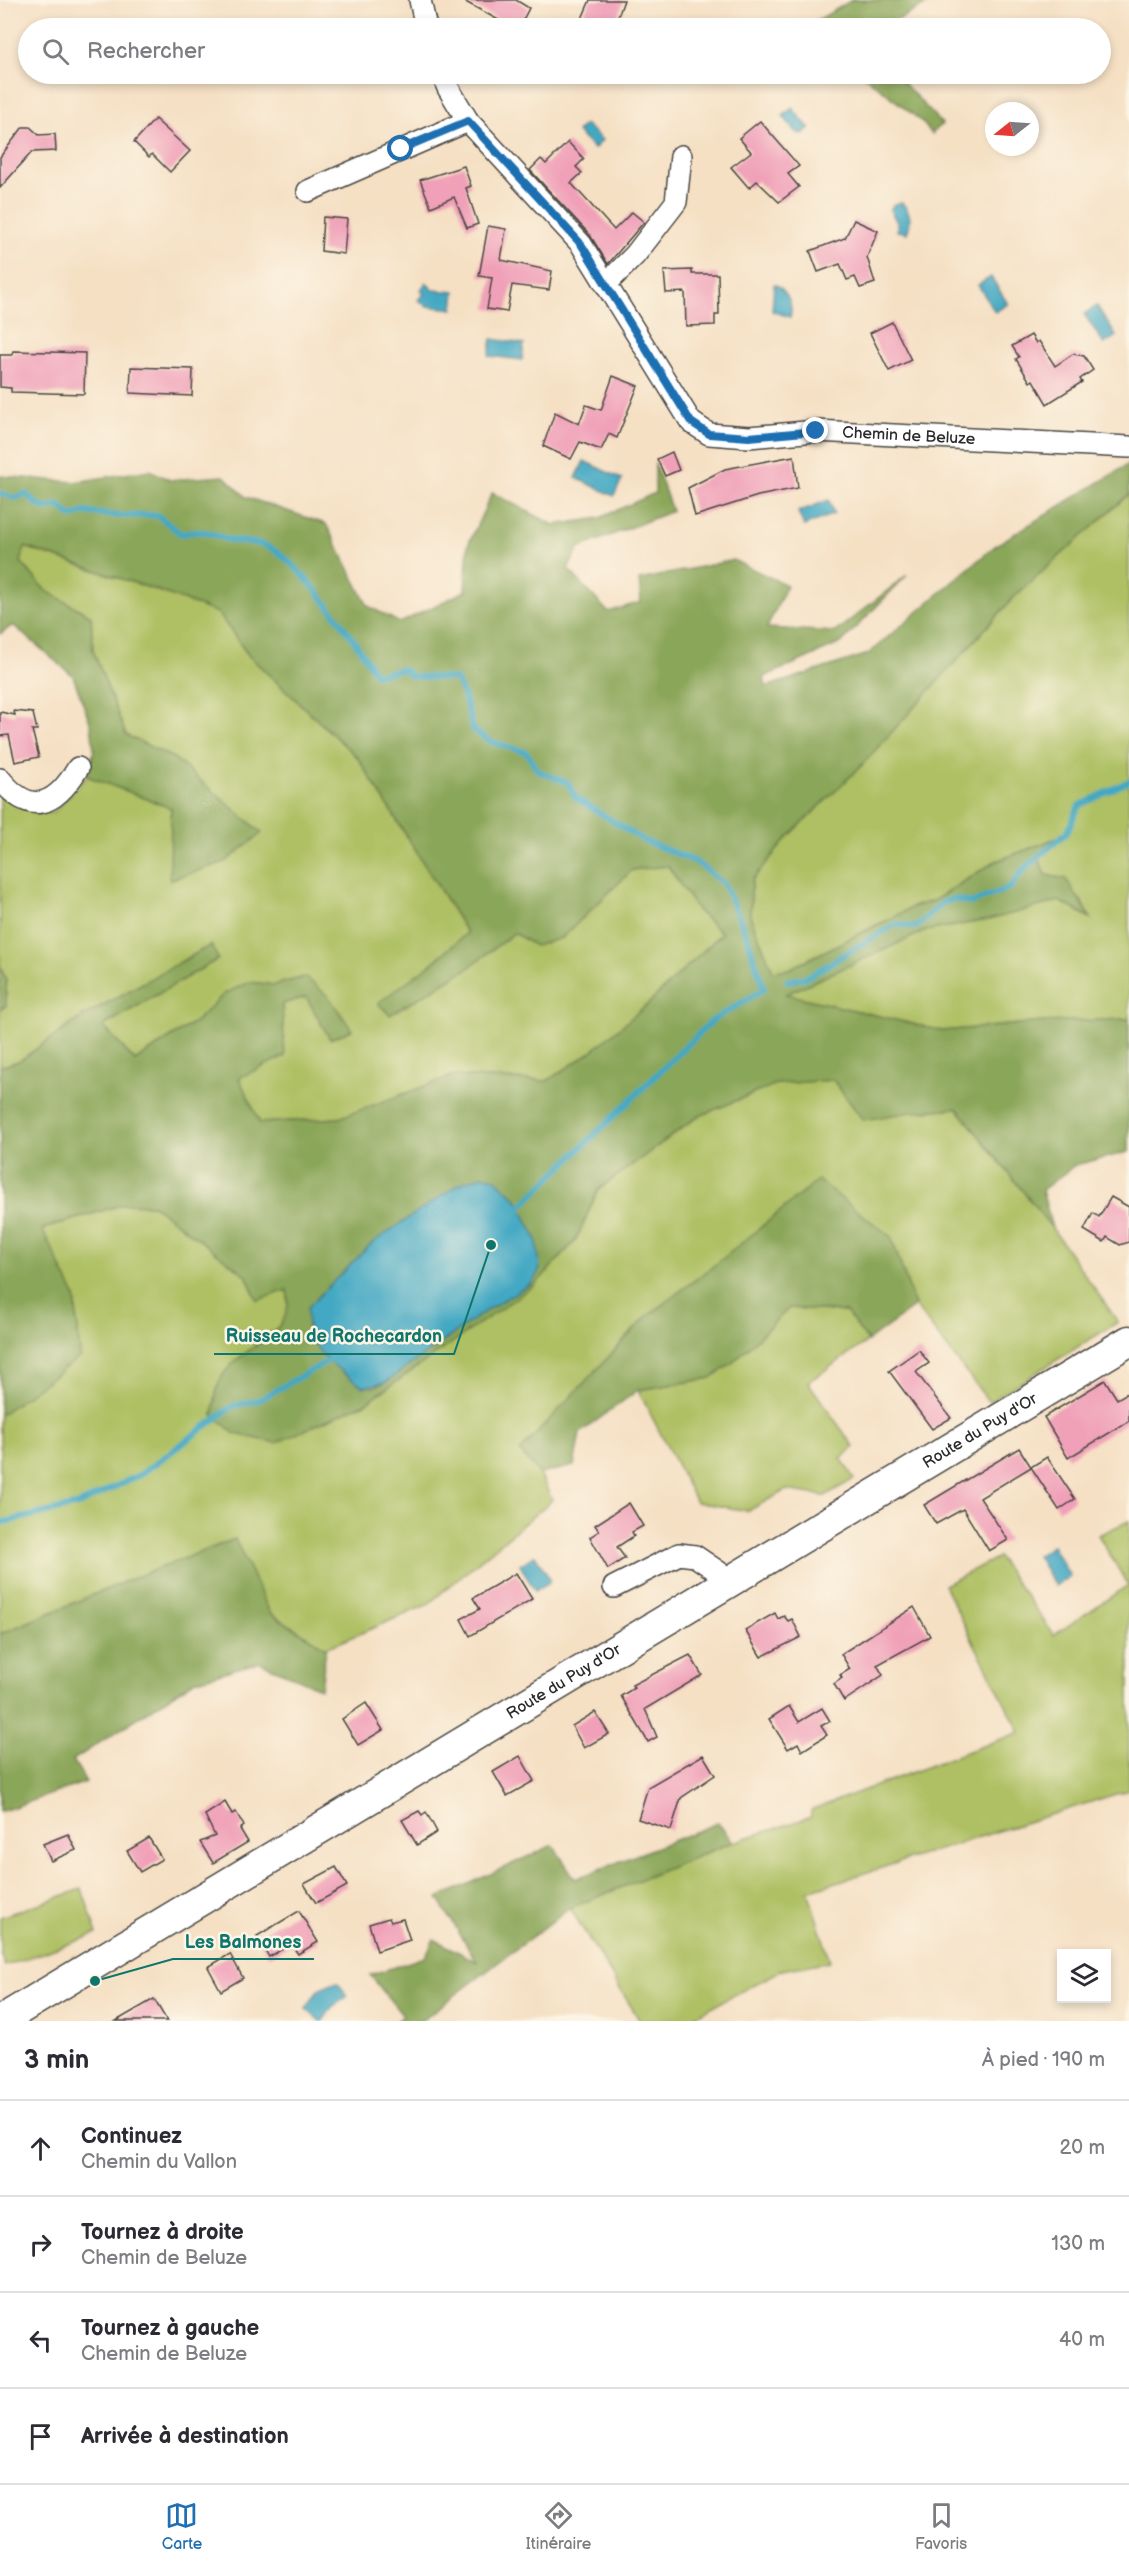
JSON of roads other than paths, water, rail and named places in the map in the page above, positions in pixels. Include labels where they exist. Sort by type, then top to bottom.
[{"type":"main road","name":"Route du Puy d'Or","points":[[0,2021],[1129,1341]]},
{"type":"street","points":[[420,0],[424,18]]},
{"type":"street","name":"Chemin de Beluze","points":[[446,84],[468,121],[581,244],[691,422],[709,434],[749,437],[816,431],[1129,447]]},
{"type":"street","points":[[308,191],[468,121]]},
{"type":"street","points":[[606,284],[635,255],[676,202],[681,156]]},
{"type":"street","points":[[0,778],[13,794],[31,802],[49,801],[66,789],[78,768]]},
{"type":"street","points":[[614,1587],[679,1554],[695,1556],[732,1581]]},
{"type":"water","points":[[792,108],[809,128],[803,134],[797,133],[783,116]]},
{"type":"water","points":[[585,124],[602,140],[594,149],[577,132]]},
{"type":"water","points":[[902,203],[910,217],[907,233],[897,231],[897,222],[890,210],[894,204]]},
{"type":"water","points":[[991,277],[1008,304],[995,312],[978,285]]},
{"type":"water","points":[[426,282],[433,290],[455,292],[453,309],[427,306],[418,300],[424,294],[421,290]]},
{"type":"water","points":[[774,284],[782,289],[788,298],[791,307],[790,317],[772,311]]},
{"type":"water","points":[[1097,306],[1116,336],[1104,344],[1084,314]]},
{"type":"water","points":[[492,339],[524,344],[522,360],[489,356]]},
{"type":"water","points":[[584,461],[622,479],[614,496],[576,478]]},
{"type":"water","points":[[829,500],[834,514],[804,526],[798,512]]},
{"type":"water","points":[[481,1176],[493,1177],[516,1198],[537,1240],[540,1269],[532,1283],[490,1308],[386,1382],[363,1387],[331,1363],[315,1345],[307,1321],[308,1307],[373,1242],[461,1183]]},
{"type":"water","points":[[1052,1546],[1070,1576],[1055,1586],[1037,1556]]},
{"type":"water","points":[[535,1555],[551,1581],[535,1591],[520,1565]]},
{"type":"water","points":[[337,1982],[348,1996],[332,2007],[323,2021],[320,2021],[306,2009],[318,1990]]},
{"type":"waterway","points":[[0,493],[15,498],[26,494],[44,508],[58,505],[72,517],[84,512],[120,516],[157,515],[181,534],[202,532],[230,540],[266,546],[279,554],[310,584],[342,623],[376,675],[403,669],[411,676],[456,679],[465,699],[473,730],[491,742],[526,752],[538,771],[568,783],[576,798],[643,840],[696,862],[724,884],[746,934],[764,989],[713,1020],[515,1212]]},
{"type":"waterway","points":[[787,981],[807,977],[896,924],[916,927],[944,902],[955,899],[971,903],[1011,887],[1022,871],[1067,832],[1079,806],[1129,781]]},
{"type":"waterway","points":[[0,1523],[78,1505],[141,1474],[233,1406],[259,1400],[333,1358]]},
{"type":"place","name":"Ruisseau de Rochecardon","points":[[491,1245]]},
{"type":"place","name":"Les Balmones","points":[[95,1981]]}]
